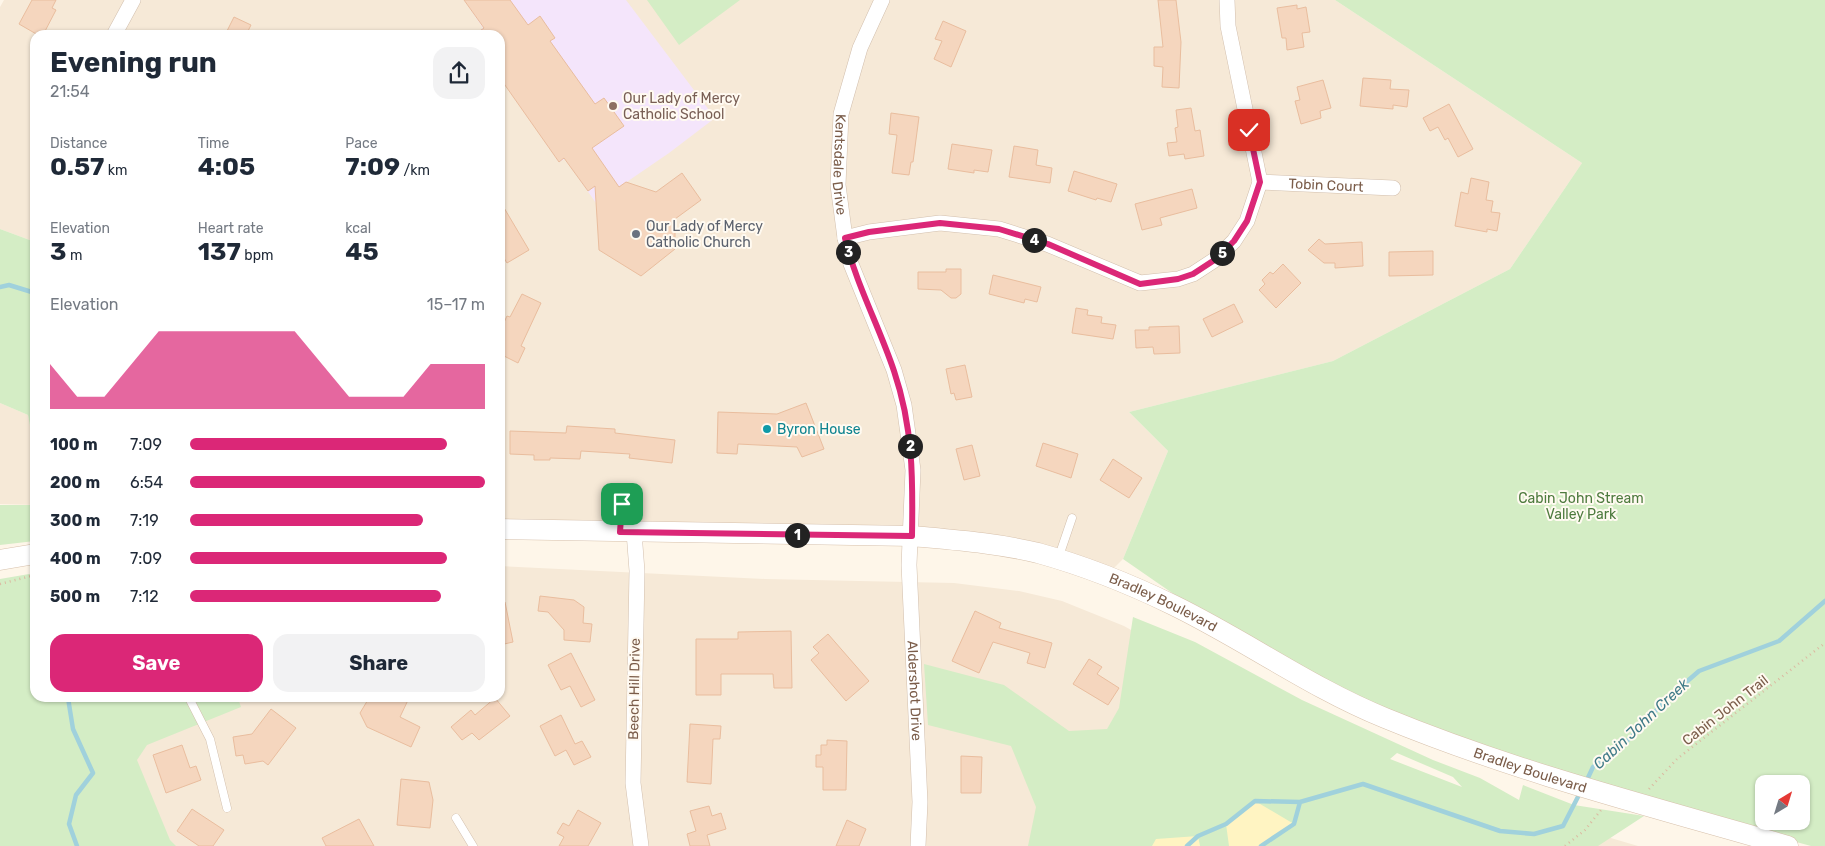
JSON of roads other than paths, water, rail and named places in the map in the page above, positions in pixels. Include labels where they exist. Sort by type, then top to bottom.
[{"type":"main road","name":"Bradley Boulevard","points":[[505,529],[912,536],[957,540],[1036,553],[1107,575],[1176,606],[1325,690],[1384,718],[1515,766],[1788,846]]},
{"type":"main road","points":[[0,560],[30,555]]},
{"type":"street","points":[[117,30],[133,0]]},
{"type":"street","name":"Kentsdale Drive","points":[[882,0],[860,48],[841,114],[838,186],[845,238],[851,264],[894,370],[904,405],[914,470],[912,536]]},
{"type":"street","points":[[845,238],[869,232],[940,223],[999,229],[1048,244],[1140,284],[1178,279],[1193,274],[1216,259],[1234,241],[1247,221],[1260,182],[1228,26],[1227,0]]},
{"type":"street","name":"Tobin Court","points":[[1260,182],[1393,188]]},
{"type":"street","name":"Beech Hill Drive","points":[[627,532],[636,571],[633,783],[641,846]]},
{"type":"street","name":"Aldershot Drive","points":[[912,536],[909,565],[920,802],[918,846]]},
{"type":"lane","points":[[622,504],[627,532]]},
{"type":"lane","points":[[1058,560],[1072,518]]},
{"type":"lane","points":[[191,702],[210,739],[227,808]]},
{"type":"lane","points":[[456,818],[473,846]]},
{"type":"waterway","points":[[0,287],[9,285],[30,291]]},
{"type":"waterway","name":"Cabin John Creek","points":[[1586,782],[1593,767],[1625,743],[1669,697],[1699,671],[1779,641],[1825,601]]},
{"type":"waterway","points":[[69,702],[73,729],[93,773],[76,795],[69,824],[77,846]]},
{"type":"waterway","name":"Cabin John Creek","points":[[1187,846],[1198,836],[1226,824],[1255,801],[1300,802],[1363,784],[1500,831],[1534,834],[1563,826],[1581,791]]},
{"type":"waterway","name":"Cabin John Creek","points":[[1261,846],[1294,824],[1300,802]]},
{"type":"place","name":"Our Lady of Mercy Catholic School","points":[[613,106]]},
{"type":"place","name":"Our Lady of Mercy Catholic Church","points":[[636,234]]},
{"type":"place","name":"Byron House","points":[[767,429]]},
{"type":"park label","name":"Cabin John Stream Valley Park","points":[[1581,506]]}]
